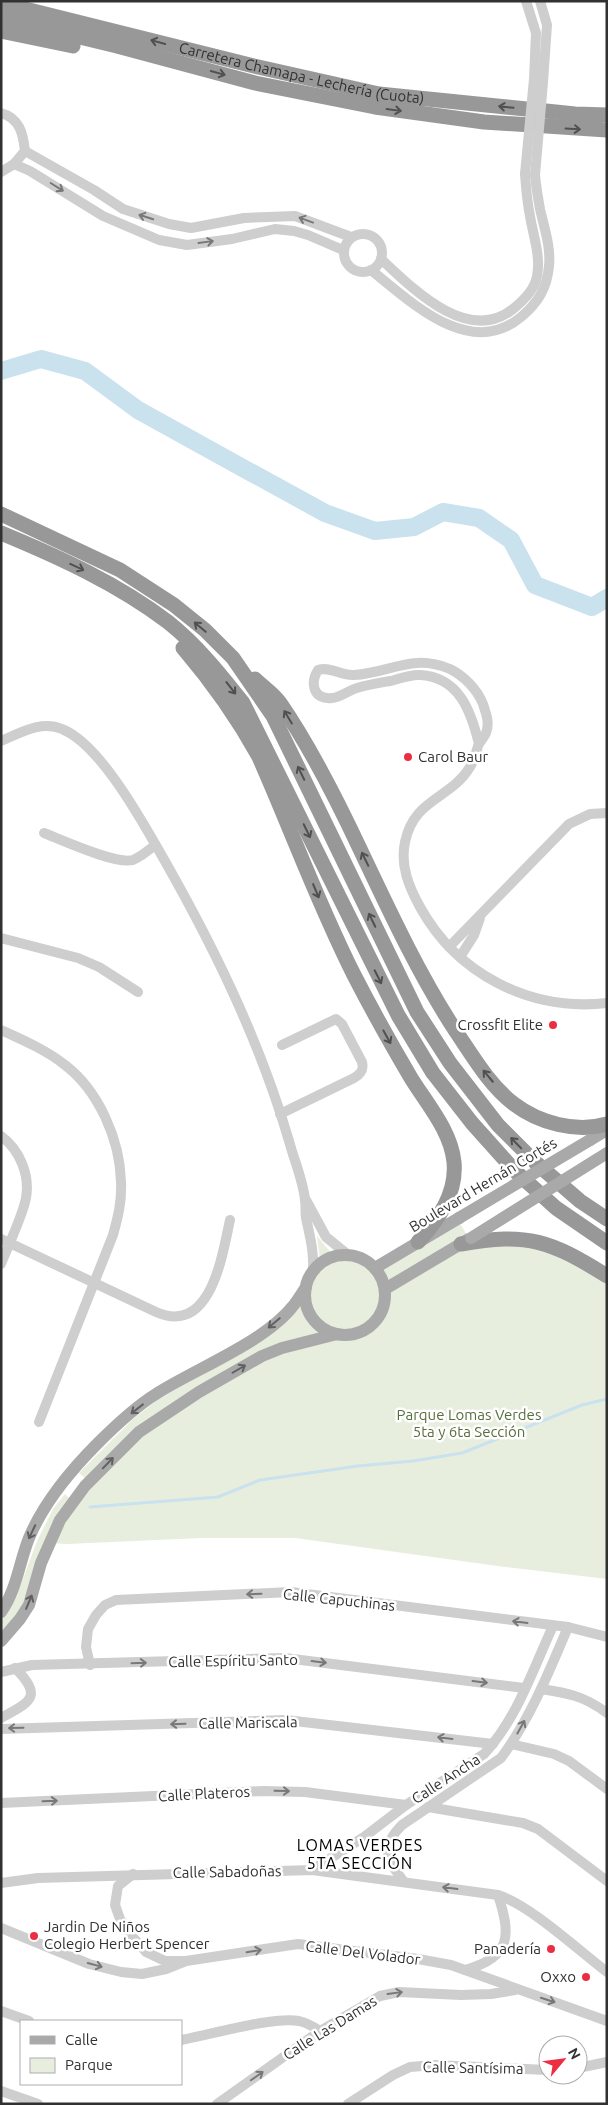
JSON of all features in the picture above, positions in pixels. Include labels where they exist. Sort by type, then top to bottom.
[{"type":"highway","name":"Carretera Chamapa - Lechería (Cuota)","points":[[1,2],[254,66],[379,94],[575,114],[607,115]]},
{"type":"highway","name":"Carretera Chamapa - Lechería (Cuota)","points":[[1,18],[117,46],[254,83],[375,107],[484,122],[607,130]]},
{"type":"highway","points":[[1,31],[70,46],[117,46]]},
{"type":"highway","points":[[1,514],[120,570],[174,605],[204,630],[279,702],[332,790],[392,916],[438,1003],[474,1060],[512,1103],[529,1114],[547,1122],[565,1126],[593,1127],[607,1124]]},
{"type":"highway","points":[[1,533],[88,572],[136,600],[170,623],[197,648],[243,703],[398,1015],[433,1073],[472,1123],[515,1171],[556,1208],[607,1243]]},
{"type":"highway","points":[[136,600],[164,626],[210,680],[241,725],[259,756],[354,974],[388,1038],[437,1117],[448,1139],[454,1162],[449,1194],[444,1210],[418,1242]]},
{"type":"highway","points":[[233,658],[273,716],[417,1012],[450,1063],[498,1124],[535,1162],[580,1201],[607,1219]]},
{"type":"highway","points":[[466,1241],[533,1241],[561,1249],[607,1276]]},
{"type":"main road","name":"Boulevard Hernán Cortés","points":[[375,1268],[607,1130]]},
{"type":"main road","points":[[385,1289],[607,1153]]},
{"type":"main road","points":[[1,1612],[17,1580],[30,1536],[48,1502],[98,1443],[123,1419],[156,1394],[267,1329],[293,1307],[306,1287],[313,1270],[327,1258],[347,1254],[358,1256],[375,1268],[382,1278],[385,1289],[383,1308],[373,1324],[356,1334],[337,1334],[282,1348],[262,1356],[199,1392],[139,1432],[85,1486],[60,1520],[50,1543],[29,1605],[20,1620],[1,1641]]},
{"type":"main road","points":[[306,1287],[306,1305],[310,1313],[321,1326],[337,1334]]},
{"type":"main road","points":[[71,1473],[85,1486]]},
{"type":"main road","points":[[60,1487],[74,1500]]},
{"type":"street","points":[[526,1],[536,33],[539,80]]},
{"type":"street","points":[[381,259],[430,301],[466,320],[481,322],[497,319],[509,313],[520,304],[531,290],[537,277],[538,260],[530,175],[539,80],[547,25],[540,1]]},
{"type":"street","points":[[1,113],[9,115],[19,124],[24,138],[25,151],[14,164],[1,172]]},
{"type":"street","points":[[25,151],[94,190],[123,209],[169,224],[191,228],[244,218],[295,216],[351,237],[363,233],[374,237],[381,247],[381,259],[372,270],[361,272],[351,268],[345,260],[343,250],[351,237]]},
{"type":"street","points":[[14,164],[30,171],[103,216],[159,240],[187,245],[232,239],[275,229],[308,235],[343,250]]},
{"type":"street","points":[[372,270],[434,317],[459,329],[485,334],[514,323],[532,308],[540,297],[546,285],[549,264],[530,175]]},
{"type":"street","points":[[479,744],[467,706],[457,691],[447,683],[434,677],[418,675],[356,688],[332,698],[321,696],[316,692],[312,684],[313,677],[318,670],[326,667],[352,675],[416,662],[438,664],[457,672],[469,682],[480,697],[488,720],[486,732],[479,744],[470,768],[462,777],[428,803],[412,821],[404,844],[406,879],[431,924],[449,947],[484,977],[514,992],[551,1002],[574,1004],[607,1002]]},
{"type":"street","points":[[1,741],[33,727],[47,726],[61,728],[85,742],[112,777],[156,845],[212,946],[247,1024],[280,1114],[305,1199],[306,1218],[314,1253],[313,1270]]},
{"type":"street","points":[[449,947],[569,824],[590,814],[607,813]]},
{"type":"street","points":[[44,833],[97,854],[124,860],[133,860],[156,845]]},
{"type":"street","points":[[460,957],[474,935],[480,917]]},
{"type":"street","points":[[1,938],[78,958],[99,968],[138,992]]},
{"type":"street","points":[[280,1114],[354,1078],[360,1074],[363,1068],[362,1062],[342,1024],[336,1019],[282,1045]]},
{"type":"street","points":[[1,1030],[24,1040],[66,1065],[87,1087],[111,1130],[121,1182],[120,1207],[113,1235],[39,1422]]},
{"type":"street","points":[[1,1136],[13,1146],[22,1162],[26,1180],[26,1198],[5,1241],[1,1264]]},
{"type":"street","points":[[305,1199],[316,1215],[320,1228],[334,1244],[347,1254]]},
{"type":"street","points":[[5,1241],[168,1317],[177,1318],[195,1310],[210,1290],[218,1270],[230,1220]]},
{"type":"street","points":[[310,1232],[320,1228]]},
{"type":"street","name":"Calle Capuchinas","points":[[90,1664],[86,1647],[88,1629],[96,1615],[106,1605],[116,1600],[291,1592],[568,1628],[607,1637]]},
{"type":"street","name":"Calle Ancha","points":[[312,1870],[364,1837],[406,1805],[484,1754],[511,1718],[553,1626]]},
{"type":"street","name":"Calle Ancha","points":[[404,1882],[389,1862],[387,1848],[392,1835],[402,1825],[500,1758],[511,1744],[541,1689],[568,1628]]},
{"type":"street","name":"Calle Espíritu Santo","points":[[1,1672],[32,1665],[285,1658],[524,1688]]},
{"type":"street","points":[[1,1718],[25,1705],[31,1697],[29,1683],[15,1668]]},
{"type":"street","points":[[541,1689],[574,1694],[593,1703],[607,1713]]},
{"type":"street","name":"Calle Mariscala","points":[[1,1729],[286,1720],[493,1744]]},
{"type":"street","points":[[511,1744],[554,1754],[569,1761],[607,1789]]},
{"type":"street","name":"Calle Plateros","points":[[1,1803],[263,1791],[305,1792],[406,1805]]},
{"type":"street","points":[[428,1807],[523,1822],[538,1829],[607,1881]]},
{"type":"street","name":"Calle Sabadoñas","points":[[1,1883],[38,1878],[133,1874],[312,1870],[498,1895],[510,1898],[533,1914],[607,1972]]},
{"type":"street","points":[[133,1874],[118,1886],[115,1905],[120,1918],[146,1952],[165,1960],[186,1961]]},
{"type":"street","points":[[465,1970],[486,1962],[497,1954],[504,1944],[507,1930],[498,1895]]},
{"type":"street","name":"Calle Del Volador","points":[[1,1928],[89,1964],[121,1972],[142,1974],[166,1970],[186,1961],[298,1944],[418,1959],[451,1965],[516,1990],[607,2021]]},
{"type":"street","name":"Calle Las Damas","points":[[217,2104],[320,2030],[380,1996],[399,1992],[461,1996],[516,1990]]},
{"type":"street","points":[[1,2011],[26,2020]]},
{"type":"street","points":[[182,2040],[280,2020],[310,2024],[320,2030]]},
{"type":"street","points":[[588,2066],[607,2062]]},
{"type":"street","name":"Calle Santísima","points":[[348,2104],[393,2075],[410,2067],[434,2064],[538,2069]]},
{"type":"street","points":[[1,2090],[38,2104]]},
{"type":"green space","points":[[459,1222],[467,1235],[384,1284],[376,1269]]},
{"type":"green space","points":[[317,1236],[337,1260],[359,1263],[374,1272],[380,1286],[380,1302],[375,1317],[364,1328],[351,1333],[334,1330],[321,1322],[314,1314],[309,1298],[312,1283],[321,1268]]},
{"type":"green space","name":"Parque Lomas Verdes 5ta y 6ta Sección","points":[[519,1240],[607,1276],[607,1579],[295,1538],[202,1538],[67,1544],[49,1543],[87,1480],[79,1473],[133,1419],[159,1399],[237,1354],[305,1291],[306,1304],[310,1315],[317,1325],[327,1333],[244,1366],[337,1337],[358,1335],[370,1329],[379,1320],[384,1308],[386,1291],[462,1245]]},
{"type":"green space","points":[[65,1494],[70,1499],[27,1602],[1,1639],[1,1621],[17,1595],[37,1541],[53,1509]]},
{"type":"waterway","points":[[1,371],[41,359],[85,371],[138,410],[252,473],[325,513],[375,531],[414,527],[443,512],[479,518],[511,540],[535,585],[592,607],[607,598]]},
{"type":"waterway","points":[[90,1507],[218,1497],[260,1480],[462,1453],[582,1405],[607,1399]]},
{"type":"place","name":"Carol Baur","points":[[408,757]]},
{"type":"place","name":"Crossfit Elite","points":[[553,1025]]},
{"type":"place","name":"Jardin De Niños Colegio Herbert Spencer","points":[[34,1936]]},
{"type":"place","name":"Panadería","points":[[551,1949]]},
{"type":"place","name":"Oxxo","points":[[586,1977]]},
{"type":"district","name":"LOMAS VERDES 5TA SECCIÓN","points":[[360,1854]]}]
